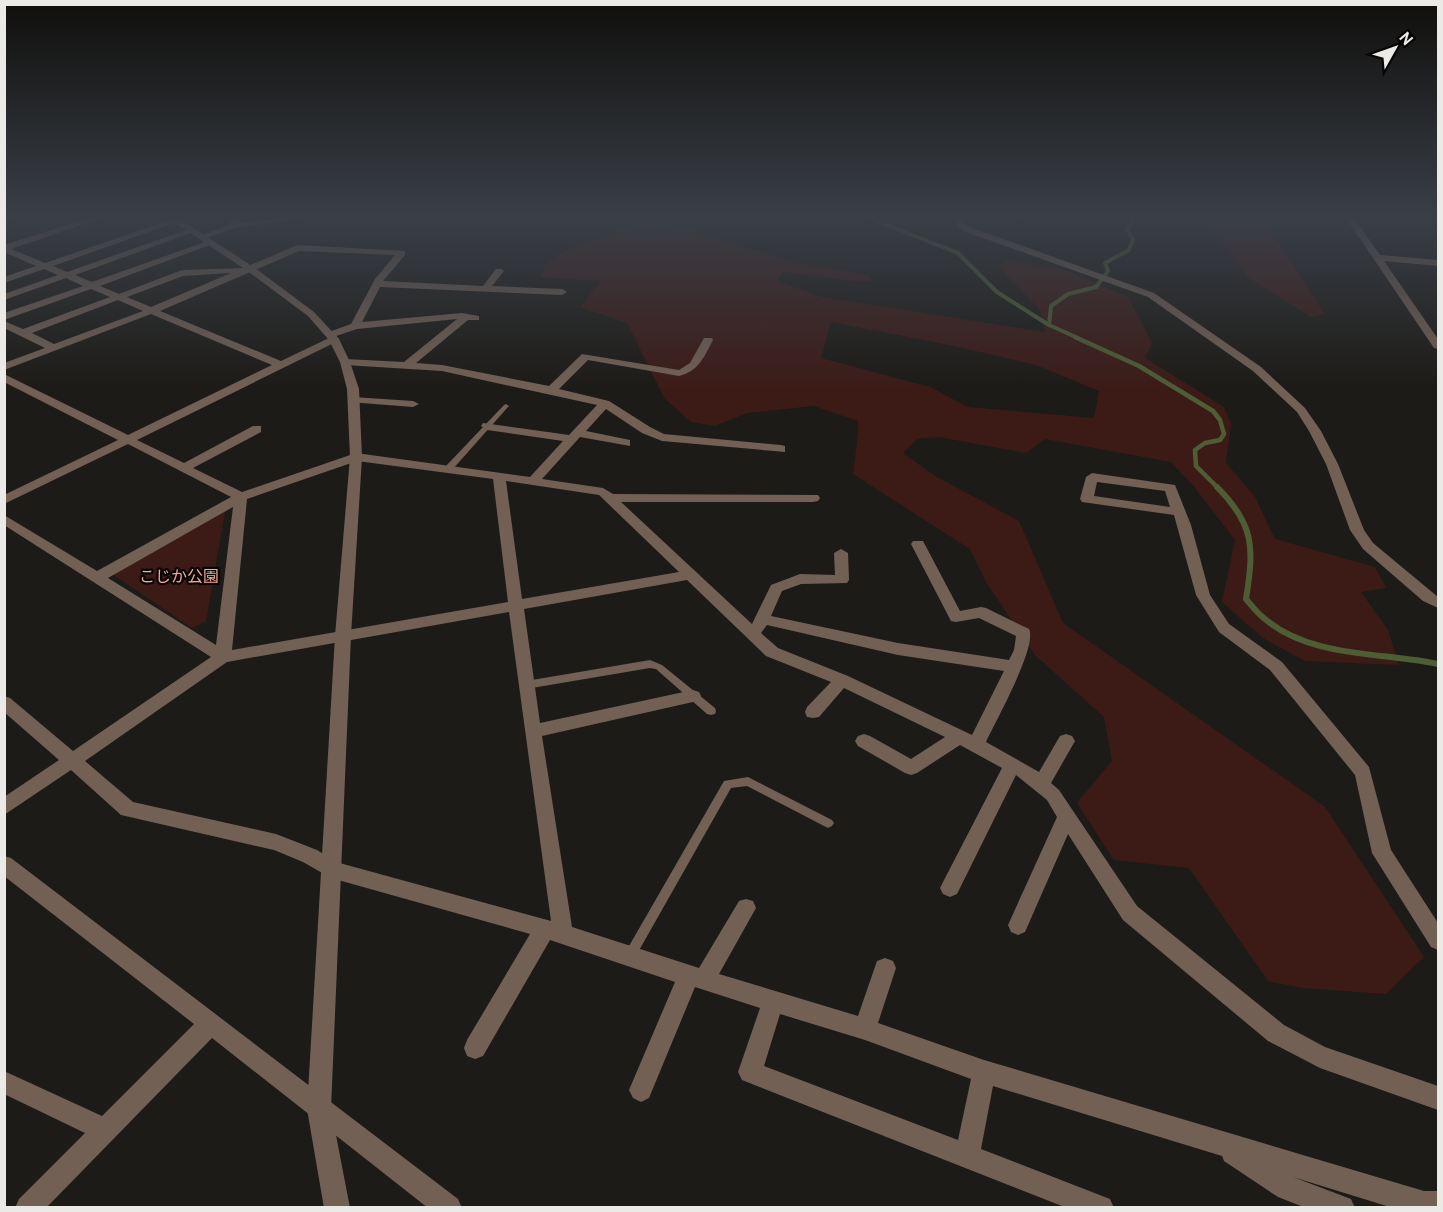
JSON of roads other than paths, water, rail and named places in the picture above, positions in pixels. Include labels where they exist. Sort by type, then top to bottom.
[{"type":"street","points":[[4,280],[20,275]]},
{"type":"street","points":[[64,275],[281,365]]},
{"type":"street","points":[[4,297],[71,275]]},
{"type":"street","points":[[4,317],[124,275]]},
{"type":"street","points":[[23,333],[178,275]]},
{"type":"street","points":[[4,367],[241,275]]},
{"type":"street","points":[[258,275],[304,308],[332,337],[345,362],[353,389],[356,457],[343,636],[318,1109],[337,1208]]},
{"type":"street","points":[[356,326],[378,284],[386,275]]},
{"type":"street","points":[[485,289],[496,275]]},
{"type":"street","points":[[1094,275],[1151,295],[1257,369],[1301,410],[1332,464],[1357,530],[1368,546],[1438,603]]},
{"type":"street","points":[[1391,275],[1438,346]]},
{"type":"street","points":[[378,284],[562,292]]},
{"type":"street","points":[[4,500],[356,326],[470,318],[407,366]]},
{"type":"street","points":[[4,324],[54,348]]},
{"type":"street","points":[[551,390],[586,356],[679,373],[687,372],[694,367],[708,340]]},
{"type":"street","points":[[345,362],[442,368],[605,403],[646,430],[662,437],[781,449]]},
{"type":"street","points":[[4,376],[241,497]]},
{"type":"street","points":[[353,400],[412,404]]},
{"type":"street","points":[[533,481],[605,403]]},
{"type":"street","points":[[487,426],[626,443]]},
{"type":"street","points":[[184,468],[257,429]]},
{"type":"street","points":[[98,577],[241,497],[356,457],[449,468],[603,492],[689,575],[758,628],[772,652],[842,680],[968,740],[1012,765],[1041,785],[1053,795],[1130,913],[1276,1033],[1320,1057],[1438,1098]]},
{"type":"street","points":[[475,1048],[554,931],[533,731],[499,477]]},
{"type":"street","points":[[1179,512],[1087,499],[1092,477],[1170,488],[1179,512],[1203,595],[1224,628],[1276,666],[1363,772],[1382,853],[1438,940]]},
{"type":"street","points":[[223,657],[241,497]]},
{"type":"street","points":[[611,498],[813,498]]},
{"type":"street","points":[[4,519],[223,657]]},
{"type":"street","points":[[864,741],[910,768],[968,740],[1014,667],[1022,650],[1024,633],[981,612],[956,617],[918,544]]},
{"type":"street","points":[[758,628],[776,588],[800,579],[842,580],[841,553]]},
{"type":"street","points":[[4,807],[223,657],[689,575]]},
{"type":"street","points":[[758,628],[1014,667]]},
{"type":"street","points":[[813,712],[842,680]]},
{"type":"street","points":[[533,731],[693,696]]},
{"type":"street","points":[[4,702],[128,809],[276,842],[310,856],[331,869],[554,931],[629,957],[865,1029],[984,1072],[1221,1144],[1424,1204],[1438,1204]]},
{"type":"street","points":[[1041,785],[1066,741]]},
{"type":"street","points":[[950,888],[1012,765]]},
{"type":"street","points":[[1018,925],[1067,816]]},
{"type":"street","points":[[4,864],[449,1208]]},
{"type":"street","points":[[641,1090],[696,977],[746,908]]},
{"type":"street","points":[[865,1029],[885,968]]},
{"type":"street","points":[[773,1001],[750,1072],[1101,1208]]},
{"type":"street","points":[[28,1208],[210,1024]]},
{"type":"street","points":[[967,1156],[984,1072]]},
{"type":"street","points":[[4,1082],[105,1130]]},
{"type":"street","points":[[1221,1144],[1287,1188],[1342,1208]]},
{"type":"lane","points":[[449,468],[506,406]]},
{"type":"lane","points":[[526,686],[650,664],[659,667],[711,711]]},
{"type":"lane","points":[[629,957],[728,784],[748,781],[828,823]]},
{"type":"waterway","points":[[980,275],[997,292],[1049,325]]},
{"type":"waterway","points":[[1049,325],[1051,306],[1068,294],[1096,287],[1105,275]]},
{"type":"waterway","points":[[1049,325],[1078,338]]},
{"type":"waterway","points":[[1075,337],[1139,366],[1213,411],[1220,420],[1224,434],[1220,440],[1205,443],[1195,450],[1196,466],[1217,487]]},
{"type":"waterway","points":[[1217,487],[1239,513],[1245,526],[1250,551],[1246,599],[1262,617],[1283,632],[1325,647],[1438,664]]},
{"type":"park label","name":"こじか公園","points":[[179,576]]}]
